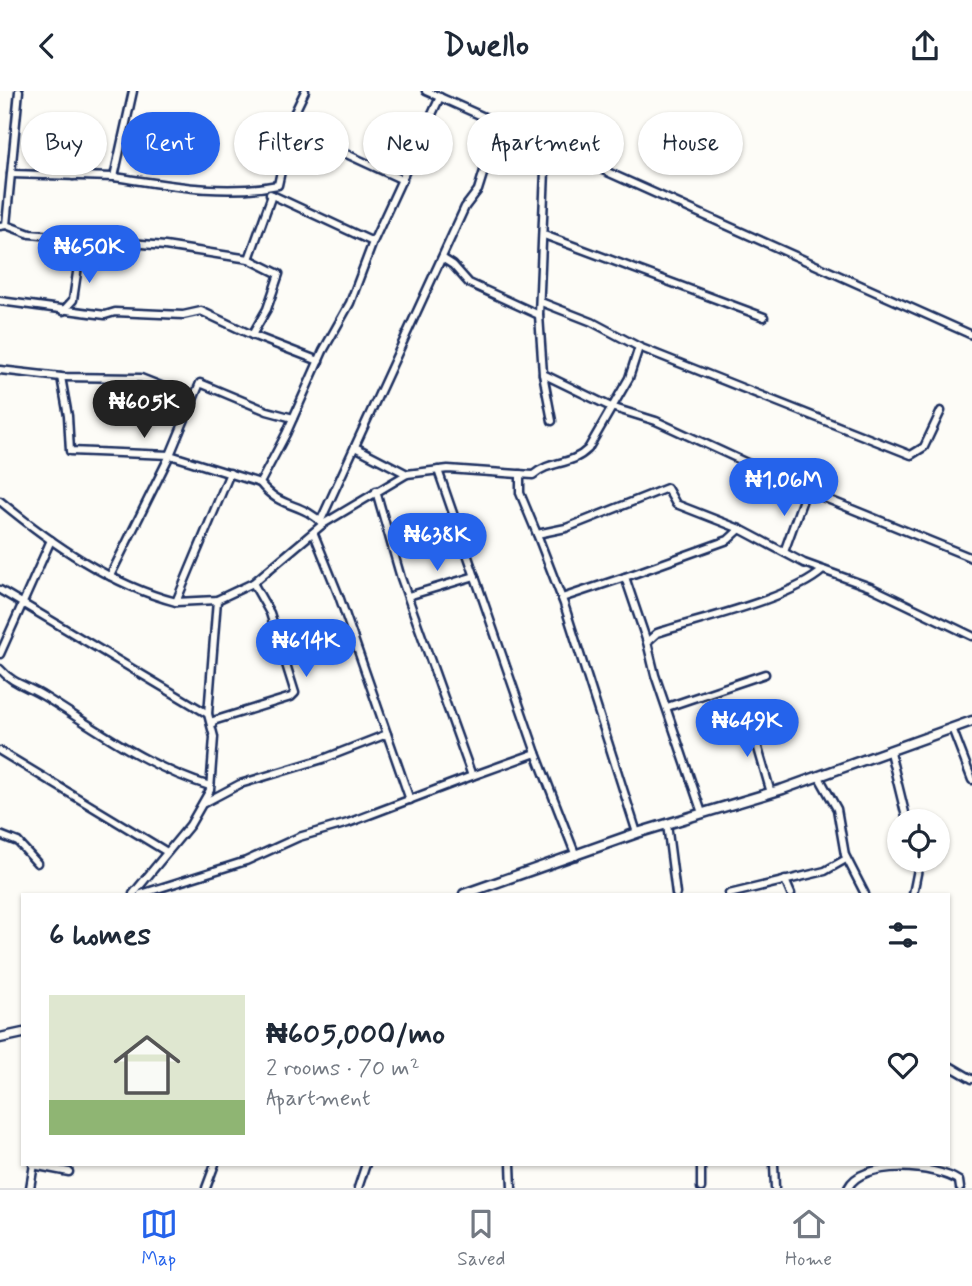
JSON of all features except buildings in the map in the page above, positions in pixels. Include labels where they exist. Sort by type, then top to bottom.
[{"type":"street","points":[[19,91],[3,226],[30,234],[165,246],[249,260],[279,274],[267,309],[252,335]]},
{"type":"street","points":[[114,177],[133,91]]},
{"type":"street","points":[[296,112],[305,91]]},
{"type":"street","points":[[426,91],[474,112]]},
{"type":"street","points":[[260,483],[350,303],[373,242],[440,97]]},
{"type":"street","points":[[349,155],[403,180]]},
{"type":"street","points":[[11,174],[114,177],[198,189],[269,192],[373,242]]},
{"type":"street","points":[[249,260],[269,192],[278,185],[280,175]]},
{"type":"street","points":[[0,501],[51,540],[110,576],[148,595],[176,602],[217,600],[253,583],[288,551],[314,534],[321,522],[465,207],[478,190],[483,175]]},
{"type":"street","points":[[545,175],[539,315],[543,374],[552,421]]},
{"type":"street","points":[[611,175],[972,335]]},
{"type":"street","points":[[544,235],[764,317]]},
{"type":"street","points":[[63,311],[73,300],[82,239]]},
{"type":"street","points":[[442,258],[453,265],[469,283],[539,315]]},
{"type":"street","points":[[0,301],[105,316],[115,312],[183,315],[201,311],[319,362]]},
{"type":"street","points":[[541,302],[592,322],[639,347],[911,455],[924,447],[941,411]]},
{"type":"street","points":[[321,522],[331,519],[407,474],[438,470],[533,474],[544,465],[579,458],[596,436],[629,379],[639,347]]},
{"type":"street","points":[[0,370],[61,377],[141,378],[192,398]]},
{"type":"street","points":[[543,374],[611,407],[656,421],[806,491],[972,558]]},
{"type":"street","points":[[61,377],[68,416],[70,451],[170,455],[260,483],[272,498],[312,513],[321,522]]},
{"type":"street","points":[[110,576],[170,455],[200,383],[267,411],[293,418]]},
{"type":"street","points":[[355,447],[407,474]]},
{"type":"street","points":[[438,470],[536,753],[576,856]]},
{"type":"street","points":[[176,602],[230,473]]},
{"type":"street","points":[[520,474],[520,493],[562,599],[637,833]]},
{"type":"street","points":[[537,534],[566,528],[667,488],[676,504],[740,529],[823,570],[870,587],[972,636]]},
{"type":"street","points":[[376,491],[408,596],[472,776]]},
{"type":"street","points":[[784,552],[806,491]]},
{"type":"street","points":[[562,599],[728,540],[740,529]]},
{"type":"street","points":[[314,534],[410,800]]},
{"type":"street","points":[[0,654],[51,540]]},
{"type":"street","points":[[647,642],[657,633],[743,607],[813,580],[823,570]]},
{"type":"street","points":[[408,596],[475,576]]},
{"type":"street","points":[[625,577],[702,813]]},
{"type":"street","points":[[212,724],[213,721],[291,697],[295,693],[270,613],[253,583]]},
{"type":"street","points":[[0,590],[208,714]]},
{"type":"street","points":[[134,893],[204,803],[210,786],[212,724],[208,714],[217,600]]},
{"type":"street","points":[[0,669],[11,681],[41,694],[136,754],[182,778],[210,786]]},
{"type":"street","points":[[667,707],[765,674]]},
{"type":"street","points":[[749,717],[771,793]]},
{"type":"street","points":[[467,893],[637,833],[819,777],[972,721]]},
{"type":"street","points":[[952,728],[972,780]]},
{"type":"street","points":[[204,803],[240,784],[323,759],[387,734]]},
{"type":"street","points":[[0,751],[167,852]]},
{"type":"street","points":[[890,752],[904,809]]},
{"type":"street","points":[[144,893],[246,861],[299,837],[410,800],[536,753]]},
{"type":"street","points":[[819,777],[837,809],[846,859],[864,893]]},
{"type":"street","points":[[667,824],[676,893]]},
{"type":"street","points":[[0,835],[18,842],[37,863]]},
{"type":"street","points":[[733,893],[824,871],[846,859]]},
{"type":"street","points":[[913,893],[917,872]]},
{"type":"street","points":[[785,880],[791,893]]},
{"type":"street","points":[[0,1038],[21,1033]]},
{"type":"street","points":[[950,1066],[972,1079]]},
{"type":"street","points":[[30,1188],[34,1166]]},
{"type":"street","points":[[43,1166],[69,1172]]},
{"type":"street","points":[[206,1188],[214,1166]]},
{"type":"street","points":[[358,1188],[365,1166]]},
{"type":"street","points":[[511,1166],[512,1188]]},
{"type":"street","points":[[701,1166],[701,1188]]},
{"type":"street","points":[[774,1166],[775,1188]]},
{"type":"street","points":[[848,1188],[863,1172],[893,1168],[937,1171],[959,1181],[960,1188]]}]
